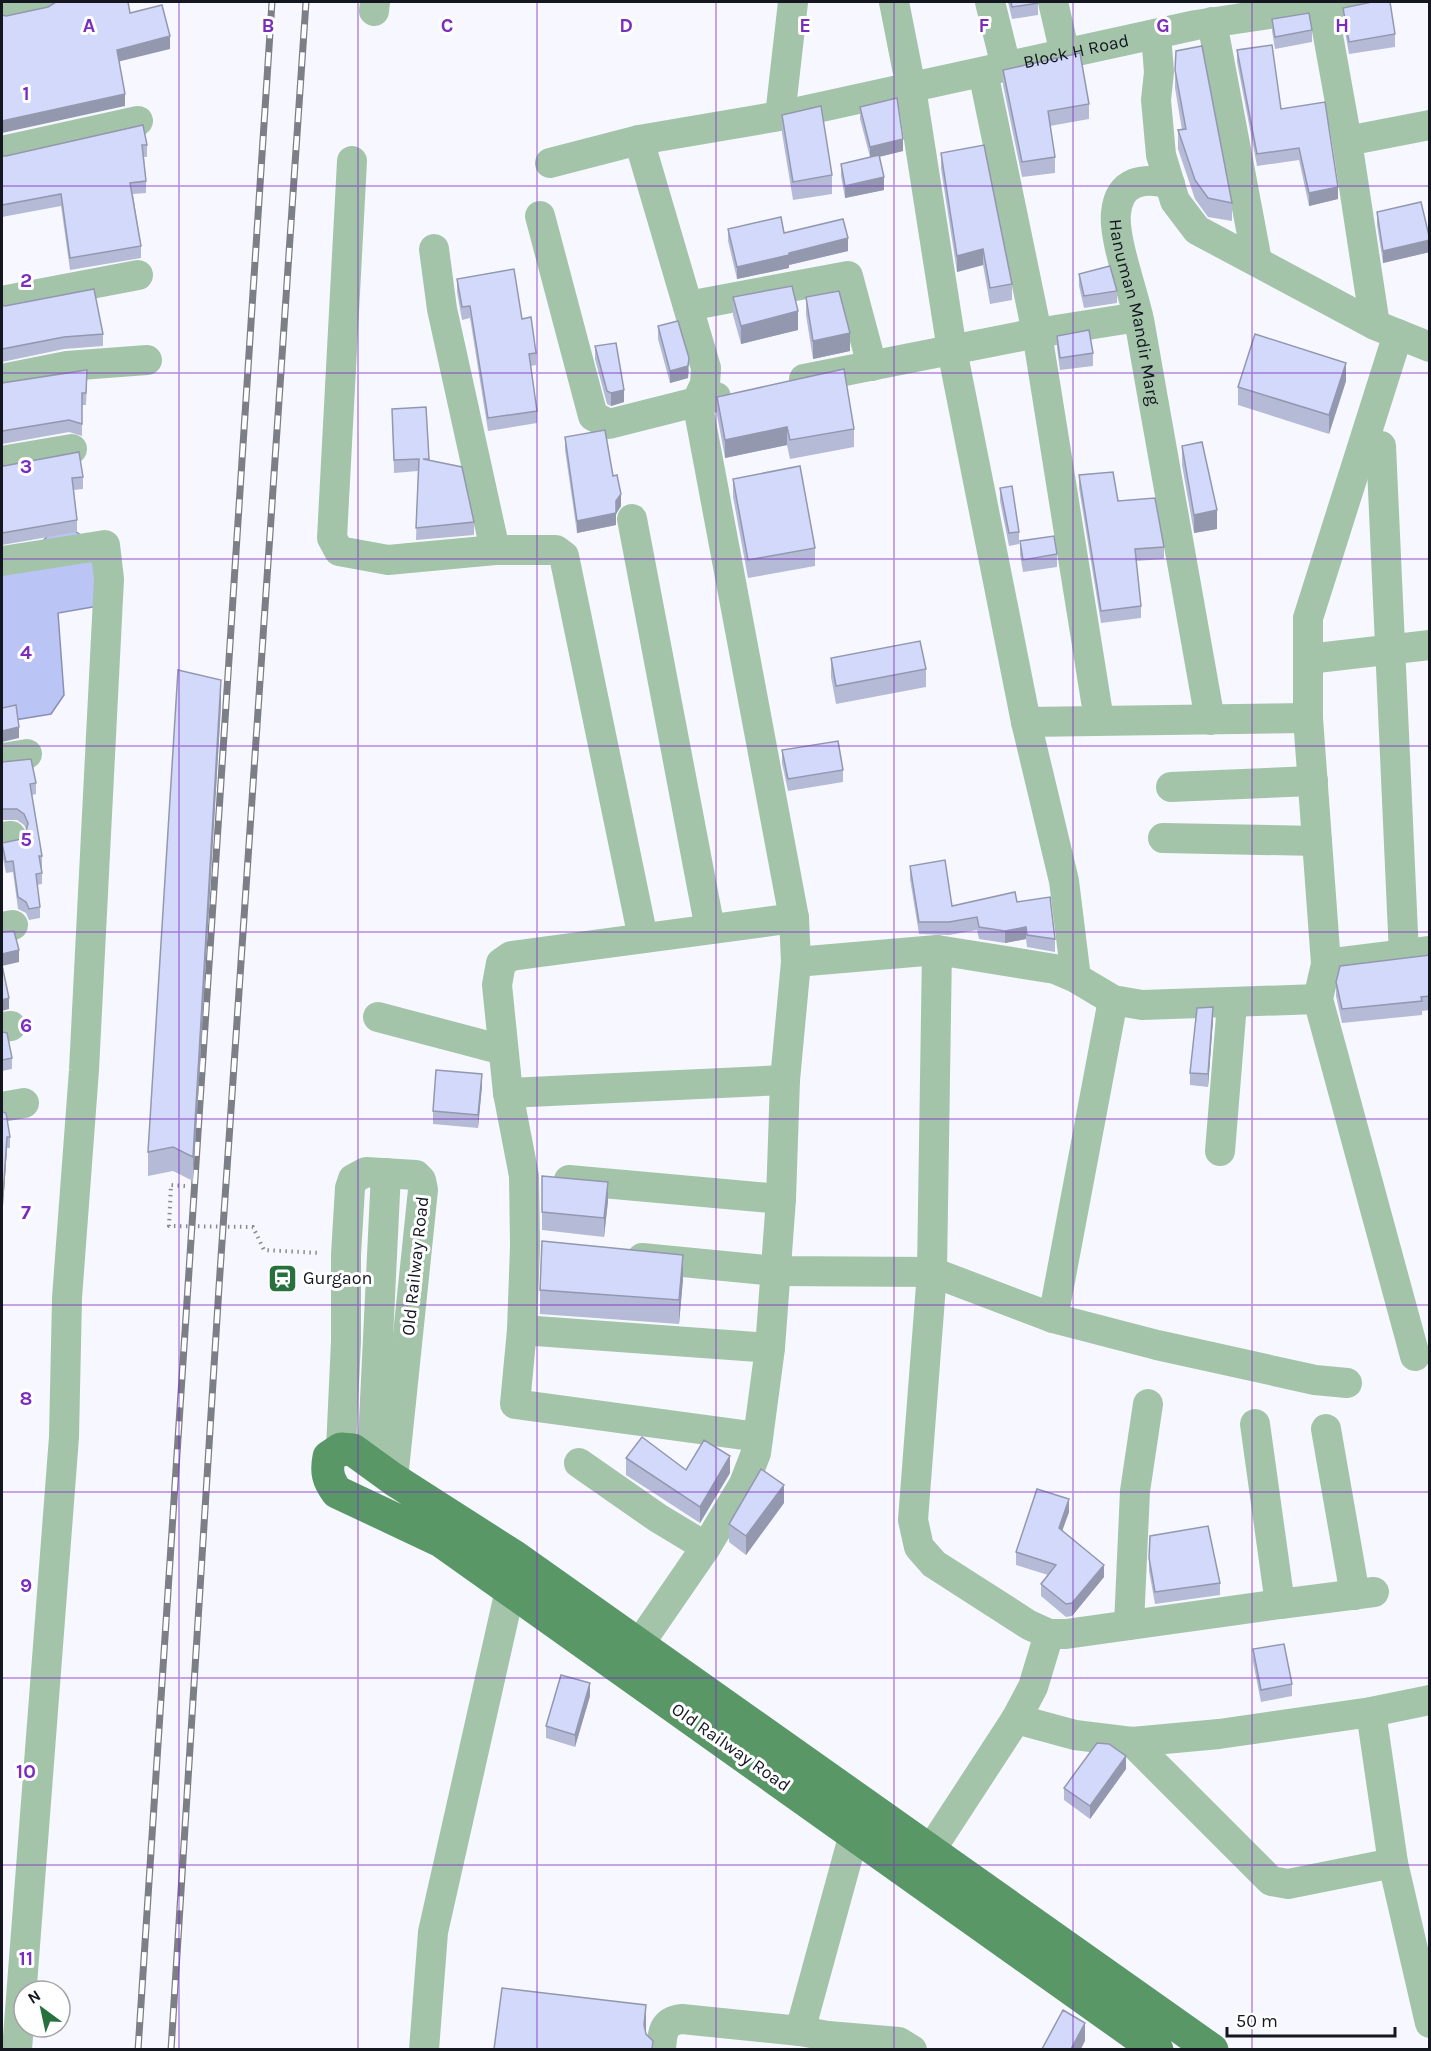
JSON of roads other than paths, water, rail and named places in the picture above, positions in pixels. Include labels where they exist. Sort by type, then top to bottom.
[{"type":"main road","name":"Old Railway Road","points":[[1157,2049],[922,1863],[640,1643],[353,1450],[341,1449],[329,1457],[327,1470],[330,1482],[337,1492],[441,1541],[854,1834],[922,1863],[1212,2049]]},
{"type":"street","points":[[2,10],[44,2]]},
{"type":"street","points":[[780,116],[793,2]]},
{"type":"street","points":[[894,2],[911,88],[952,350],[1026,722],[1064,880],[1076,978]]},
{"type":"street","points":[[990,2],[995,69],[1099,720]]},
{"type":"street","points":[[1053,2],[1065,54]]},
{"type":"street","points":[[1331,3],[1347,141],[1387,330],[1308,618],[1308,718],[1326,964],[1318,999],[1415,1356]]},
{"type":"street","name":"Block H Road","points":[[550,164],[639,140],[780,116],[1156,34],[1200,16],[1331,3]]},
{"type":"street","points":[[1200,16],[1257,261]]},
{"type":"street","points":[[1156,34],[1159,72],[1156,100],[1161,155],[1175,201],[1197,230],[1387,330],[1430,347]]},
{"type":"street","points":[[2,151],[138,121]]},
{"type":"street","points":[[1347,141],[1430,125]]},
{"type":"street","points":[[639,140],[706,368],[705,384],[698,401],[794,918],[796,962],[785,1080],[781,1199],[771,1348],[759,1437],[744,1485],[706,1547],[640,1643]]},
{"type":"street","points":[[352,161],[332,538],[339,551],[388,560],[495,550],[556,550],[565,559],[643,938]]},
{"type":"street","name":"Hanuman Mandir Marg","points":[[1170,184],[1149,179],[1138,181],[1128,188],[1116,212],[1117,229],[1138,316],[1210,720]]},
{"type":"street","points":[[540,216],[593,416],[609,424],[698,401],[744,392]]},
{"type":"street","points":[[434,249],[442,309],[495,550]]},
{"type":"street","points":[[2,301],[138,275]]},
{"type":"street","points":[[688,306],[848,276],[872,366]]},
{"type":"street","points":[[779,384],[1037,333],[1138,316]]},
{"type":"street","points":[[2,379],[67,366],[147,360]]},
{"type":"street","points":[[1326,964],[1417,953],[1391,648],[1381,446]]},
{"type":"street","points":[[2,461],[72,449]]},
{"type":"street","points":[[632,519],[710,929]]},
{"type":"street","points":[[2,561],[105,545],[109,579],[84,1070],[67,1298],[64,1437],[17,2049]]},
{"type":"street","points":[[1308,645],[1391,648],[1430,645]]},
{"type":"street","points":[[1026,722],[1308,718]]},
{"type":"street","points":[[1171,787],[1313,781]]},
{"type":"street","points":[[1163,838],[1317,841]]},
{"type":"street","points":[[759,1437],[515,1404],[522,1330],[537,1247],[508,1093],[496,985],[501,963],[511,956],[794,918]]},
{"type":"street","points":[[796,962],[938,950],[1055,969],[1076,978],[1113,1000],[1142,1005],[1232,1004],[1318,999]]},
{"type":"street","points":[[938,950],[932,1272],[912,1520],[919,1547],[934,1564],[1029,1625],[1049,1634],[1364,1594],[1326,1429]]},
{"type":"street","points":[[1053,1318],[1113,1000]]},
{"type":"street","points":[[1220,1151],[1232,1004]]},
{"type":"street","points":[[378,1017],[503,1050]]},
{"type":"street","points":[[508,1093],[785,1080]]},
{"type":"street","name":"Old Railway Road","points":[[341,1449],[346,1341],[346,1255],[353,1179],[366,1172],[416,1175],[421,1180],[423,1190],[383,1471]]},
{"type":"street","points":[[524,1176],[781,1199]]},
{"type":"street","points":[[609,1254],[775,1271],[932,1272],[1053,1318],[1157,1345],[1315,1380],[1347,1383]]},
{"type":"street","points":[[522,1330],[771,1348]]},
{"type":"street","points":[[1129,1625],[1135,1491],[1148,1404]]},
{"type":"street","points":[[1256,1424],[1280,1604]]},
{"type":"street","points":[[579,1463],[658,1518],[706,1547]]},
{"type":"street","points":[[424,2049],[433,1932],[510,1590]]},
{"type":"street","points":[[922,1863],[1016,1719],[1033,1687],[1049,1634]]},
{"type":"street","points":[[1016,1719],[1075,1735],[1132,1742],[1219,1734],[1371,1712],[1430,1700]]},
{"type":"street","points":[[1371,1712],[1393,1863],[1425,1989],[1430,2023]]},
{"type":"street","points":[[1132,1742],[1271,1881],[1288,1884],[1393,1863]]},
{"type":"street","points":[[821,2039],[854,1834]]},
{"type":"street","points":[[661,2049],[663,2030],[676,2020],[821,2039],[899,2042],[912,2049]]},
{"type":"water","points":[[62,521],[103,552],[98,606],[58,613],[64,695],[51,714],[2,722],[2,554],[37,547]]},
{"type":"railway","points":[[138,2050],[272,2]]},
{"type":"railway","points":[[171,2050],[219,1287],[306,2]]},
{"type":"place","name":"Gurgaon","points":[[282,1278]]}]
